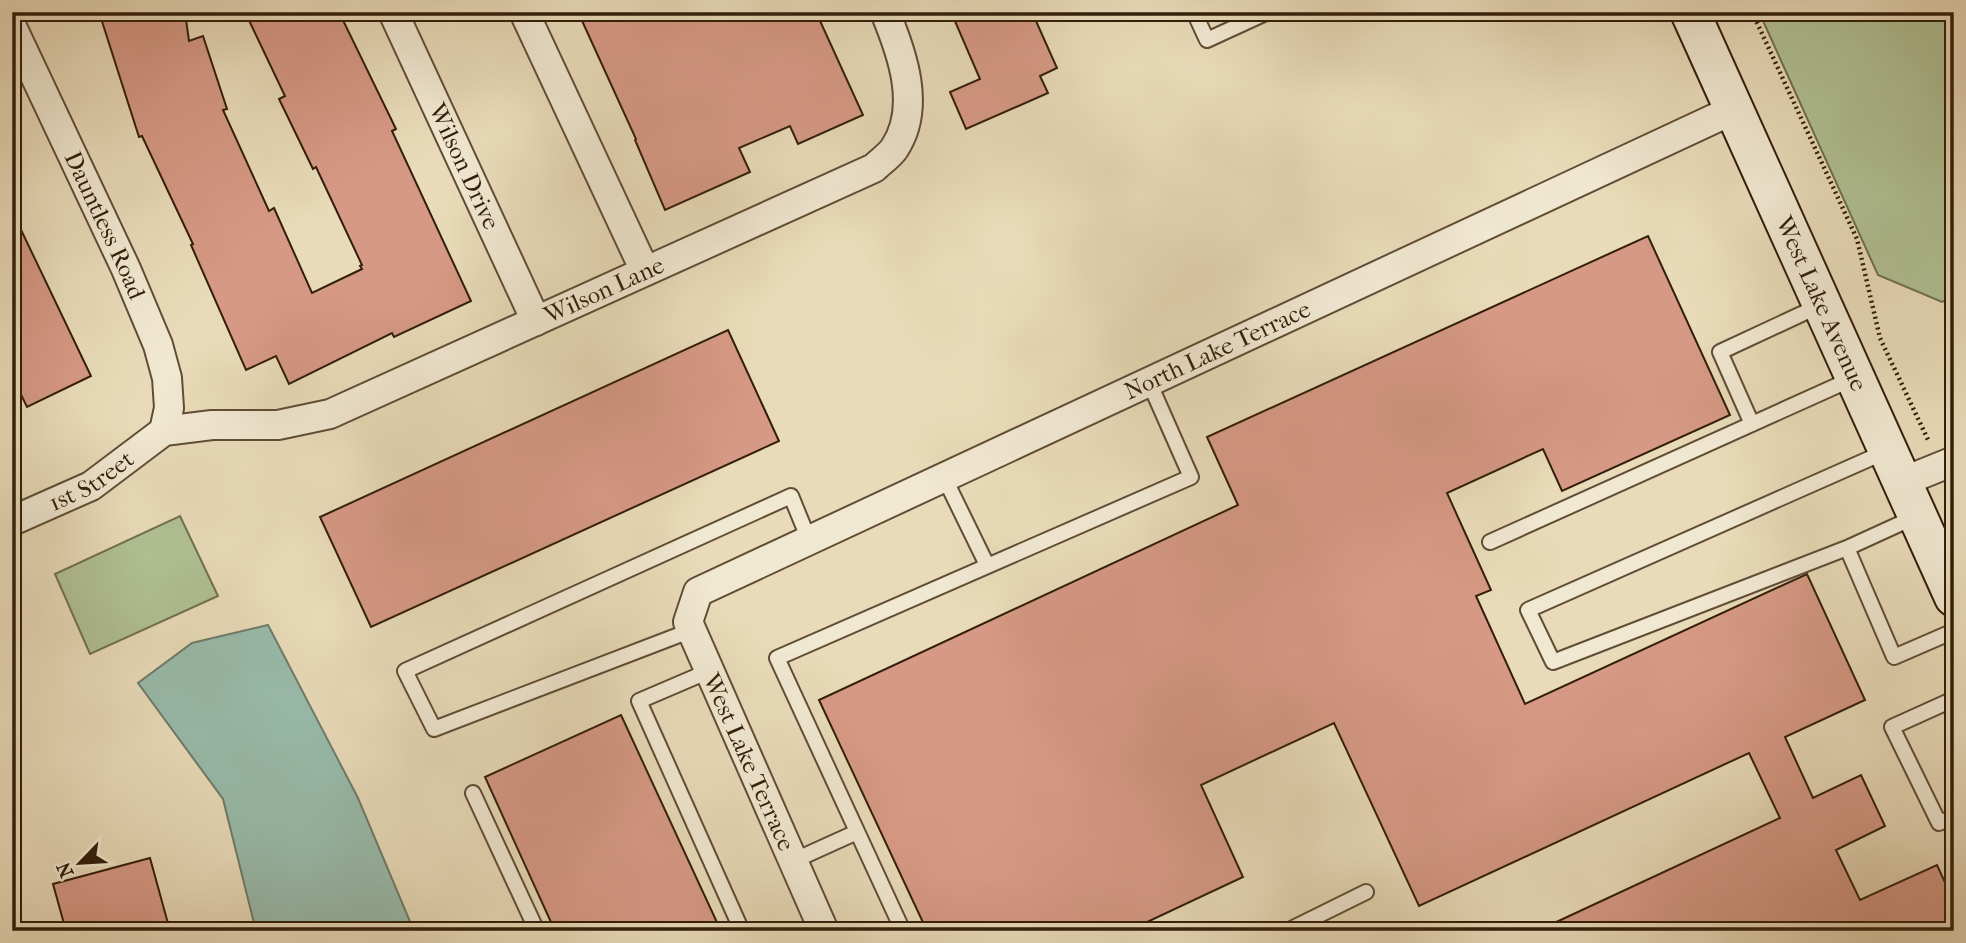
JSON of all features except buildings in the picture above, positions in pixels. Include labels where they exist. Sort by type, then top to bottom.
[{"type":"street","name":"Wilson Drive","points":[[393,12],[536,321]]},
{"type":"street","points":[[524,12],[645,271]]},
{"type":"street","name":"Wilson Lane","points":[[164,431],[212,425],[278,425],[330,414],[874,168],[894,150],[905,127],[908,96],[905,69],[885,12]]},
{"type":"street","name":"West Lake Avenue","points":[[1690,12],[1954,597]]},
{"type":"street","name":"Dauntless Road","points":[[12,27],[126,269],[158,345],[167,378],[169,408],[164,431]]},
{"type":"street","name":"North Lake Terrace","points":[[698,592],[1735,109]]},
{"type":"street","name":"1st Street","points":[[12,521],[91,486],[164,431]]},
{"type":"street","points":[[1902,483],[1947,464]]},
{"type":"street","name":"West Lake Terrace","points":[[698,592],[688,622],[824,931]]},
{"type":"lane","points":[[1194,12],[1207,40],[1268,12]]},
{"type":"lane","points":[[1752,424],[1720,352],[1822,304]]},
{"type":"lane","points":[[1490,542],[1855,378]]},
{"type":"lane","points":[[902,931],[777,658],[1191,477],[1149,382]]},
{"type":"lane","points":[[944,477],[987,565]]},
{"type":"lane","points":[[1902,483],[1846,548],[1553,662],[1528,610],[1902,483]]},
{"type":"lane","points":[[692,630],[434,729],[405,671],[791,496],[809,540]]},
{"type":"lane","points":[[1846,548],[1895,657],[1954,631]]},
{"type":"lane","points":[[709,671],[639,701],[742,931]]},
{"type":"lane","points":[[1954,699],[1892,727],[1939,823],[1954,817]]},
{"type":"lane","points":[[473,793],[537,931]]},
{"type":"lane","points":[[793,862],[857,832]]},
{"type":"lane","points":[[1287,931],[1366,892]]},
{"type":"path","points":[[1752,12],[1857,239],[1880,338],[1947,464]]},
{"type":"shaded area","points":[[1759,12],[1954,12],[1954,296],[1942,302],[1878,275]]},
{"type":"shaded area","points":[[180,516],[218,596],[90,654],[55,574]]},
{"type":"shaded area","points":[[268,625],[358,798],[414,931],[256,931],[223,799],[138,683],[192,643]]}]
